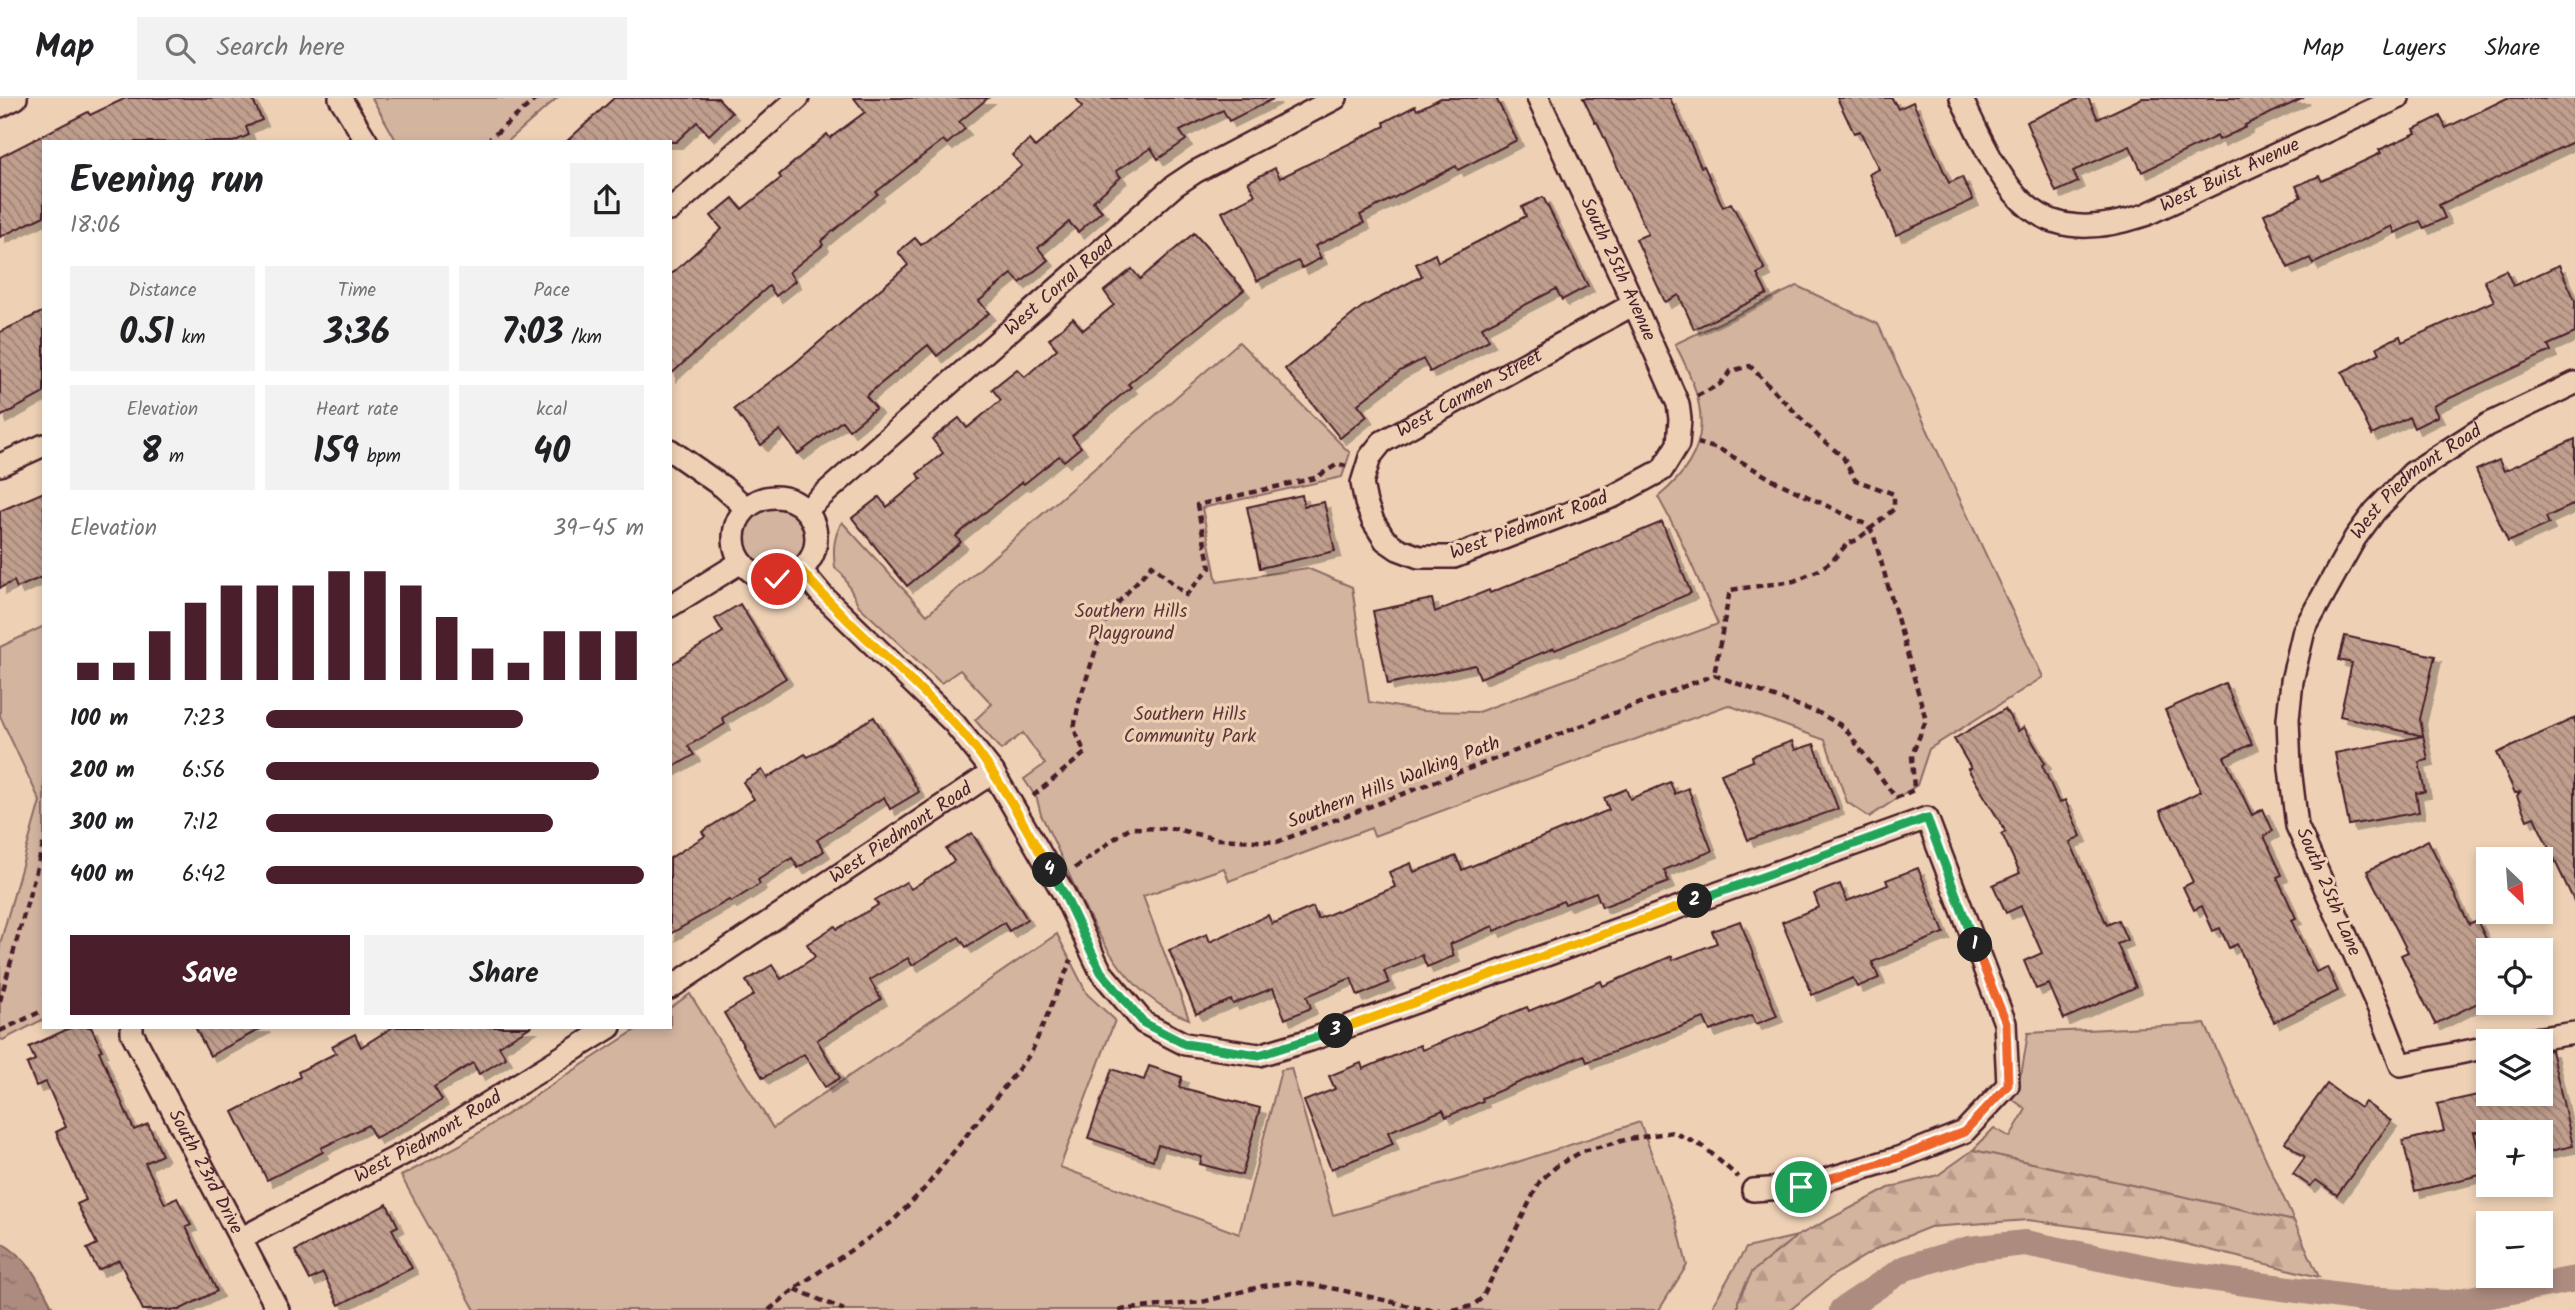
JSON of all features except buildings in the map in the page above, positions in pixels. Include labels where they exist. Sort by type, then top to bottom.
[{"type":"street","points":[[0,106],[16,98]]},
{"type":"street","points":[[340,98],[366,140]]},
{"type":"street","points":[[672,208],[797,98]]},
{"type":"street","name":"West Corral Road","points":[[806,510],[1174,186],[1195,172],[1336,98]]},
{"type":"street","name":"South 25th Avenue","points":[[1538,98],[1678,404],[1686,443]]},
{"type":"street","name":"West Buist Avenue","points":[[1961,98],[1991,160],[2016,197],[2033,211],[2055,223],[2081,228],[2100,227],[2145,215],[2398,98]]},
{"type":"street","name":"West Carmen Street","points":[[1364,470],[1382,442],[1634,304]]},
{"type":"street","name":"West Piedmont Road","points":[[2304,630],[2355,538],[2375,510],[2412,473],[2487,425],[2575,383]]},
{"type":"street","name":"West Piedmont Road","points":[[1364,470],[1362,483],[1366,503],[1373,522],[1385,540],[1398,549],[1419,557],[1454,557],[1614,496],[1648,480],[1662,470],[1686,443]]},
{"type":"street","points":[[0,465],[42,445]]},
{"type":"street","points":[[672,451],[723,487],[747,508]]},
{"type":"street","points":[[767,497],[783,497],[806,510],[815,526],[817,538],[813,555],[801,570],[789,577],[762,577],[741,562],[733,541],[736,524],[747,508],[767,497]]},
{"type":"street","points":[[672,605],[741,562]]},
{"type":"street","points":[[801,570],[822,595],[954,723],[993,772],[1064,894],[1101,972],[1144,1023],[1185,1044],[1259,1055],[1284,1048],[1927,818],[2006,1023],[2008,1085],[1964,1132],[1898,1158],[1801,1187],[1752,1190]]},
{"type":"street","name":"South 25th Lane","points":[[2304,630],[2292,681],[2288,719],[2290,768],[2297,826],[2379,1009],[2401,1065],[2476,1049]]},
{"type":"street","name":"West Piedmont Road","points":[[672,987],[993,772]]},
{"type":"street","name":"West Piedmont Road","points":[[240,1239],[426,1142],[607,1029]]},
{"type":"street","name":"South 23rd Drive","points":[[132,1030],[278,1310]]},
{"type":"street","points":[[2553,1036],[2575,1033]]},
{"type":"path","points":[[488,140],[537,98]]},
{"type":"path","points":[[1686,443],[1721,450],[1773,480],[1865,524],[1870,529],[1873,533],[1926,720],[1912,755],[1914,790],[1896,798],[1844,727],[1819,713],[1714,675],[1730,590],[1794,581],[1825,565],[1847,544],[1870,529],[1895,509],[1894,494],[1855,480],[1843,457],[1813,432],[1749,366],[1731,371],[1720,384],[1693,398]]},
{"type":"path","points":[[1015,811],[1085,753],[1074,729],[1079,702],[1107,615],[1152,565],[1186,596],[1210,568],[1197,505],[1315,478],[1338,464],[1364,470]]},
{"type":"path","name":"Southern Hills Walking Path","points":[[1066,874],[1129,828],[1176,829],[1216,839],[1277,842],[1714,675]]},
{"type":"path","points":[[0,1001],[42,849]]},
{"type":"path","points":[[769,1310],[794,1289],[892,1222],[926,1187],[1031,1054],[1083,934]]},
{"type":"path","points":[[0,1031],[42,1011]]},
{"type":"path","points":[[1453,1310],[1472,1306],[1482,1298],[1540,1181],[1583,1151],[1629,1139],[1673,1132],[1704,1147],[1752,1190]]},
{"type":"path","points":[[1119,1310],[1202,1302],[1263,1286],[1295,1282],[1422,1309],[1441,1310]]},
{"type":"path","points":[[794,1289],[844,1310]]},
{"type":"green space","points":[[372,98],[557,98],[509,140],[396,140]]},
{"type":"green space","name":"Southern Hills Community Park","points":[[1797,286],[1878,324],[2043,677],[1929,749],[1917,785],[1869,817],[1847,802],[1825,740],[1728,705],[1374,836],[1371,828],[1229,881],[1224,868],[1143,896],[1189,1019],[1161,1005],[1136,986],[1098,933],[1041,815],[1037,799],[1024,779],[1045,764],[1023,733],[1001,750],[975,720],[992,704],[960,670],[941,683],[859,606],[843,575],[835,568],[834,544],[842,522],[927,615],[1239,342],[1350,453],[1342,477],[1202,508],[1217,582],[1307,568],[1352,587],[1369,702],[1422,711],[1478,712],[1718,624],[1677,532],[1658,497],[1677,479],[1690,461],[1698,444],[1701,425],[1694,387],[1675,344]]},
{"type":"green space","points":[[775,497],[791,500],[804,509],[813,522],[816,538],[813,554],[804,567],[791,576],[775,579],[759,576],[746,567],[737,554],[734,538],[737,522],[746,509],[759,500]]},
{"type":"green space","points":[[42,627],[42,1020],[3,1040],[0,1039],[0,944],[40,801],[0,716],[0,647]]},
{"type":"green space","points":[[1057,934],[1087,994],[1115,1020],[1060,1167],[1239,1234],[1281,1070],[1291,1068],[1333,1215],[1493,1170],[1640,1122],[1676,1221],[1687,1265],[1659,1310],[475,1310],[401,1176],[460,1145],[637,1029],[672,1029],[672,1007],[690,994],[773,1128]]},
{"type":"green space","points":[[2205,1024],[2294,1221],[1973,1150],[1994,1128],[2010,1137],[2026,1109],[2012,1099],[2022,1070],[2028,1033]]},
{"type":"green space","points":[[1973,1150],[2294,1221],[2319,1277],[2161,1238],[2028,1220],[1930,1227],[1878,1248],[1832,1276],[1790,1310],[1738,1310],[1738,1301],[1752,1272],[1797,1236],[1889,1188],[1938,1175]]},
{"type":"green space","points":[[1797,1236],[1751,1276],[1744,1286],[1738,1310],[1712,1310],[1746,1248]]},
{"type":"water","points":[[0,1242],[26,1263],[54,1310],[0,1310]]},
{"type":"waterway","points":[[1842,1310],[1905,1268],[1969,1249],[2025,1243],[2173,1273],[2362,1299],[2449,1303],[2575,1279]]},
{"type":"route","points":[[777,579],[789,577],[801,570],[822,595],[954,723],[993,772],[1064,894],[1101,972],[1144,1023],[1185,1044],[1259,1055],[1310,1040],[1927,818],[2006,1023],[2008,1085],[1964,1132],[1898,1158],[1801,1187]]},
{"type":"park label","name":"Southern Hills Playground","points":[[1131,623]]}]
